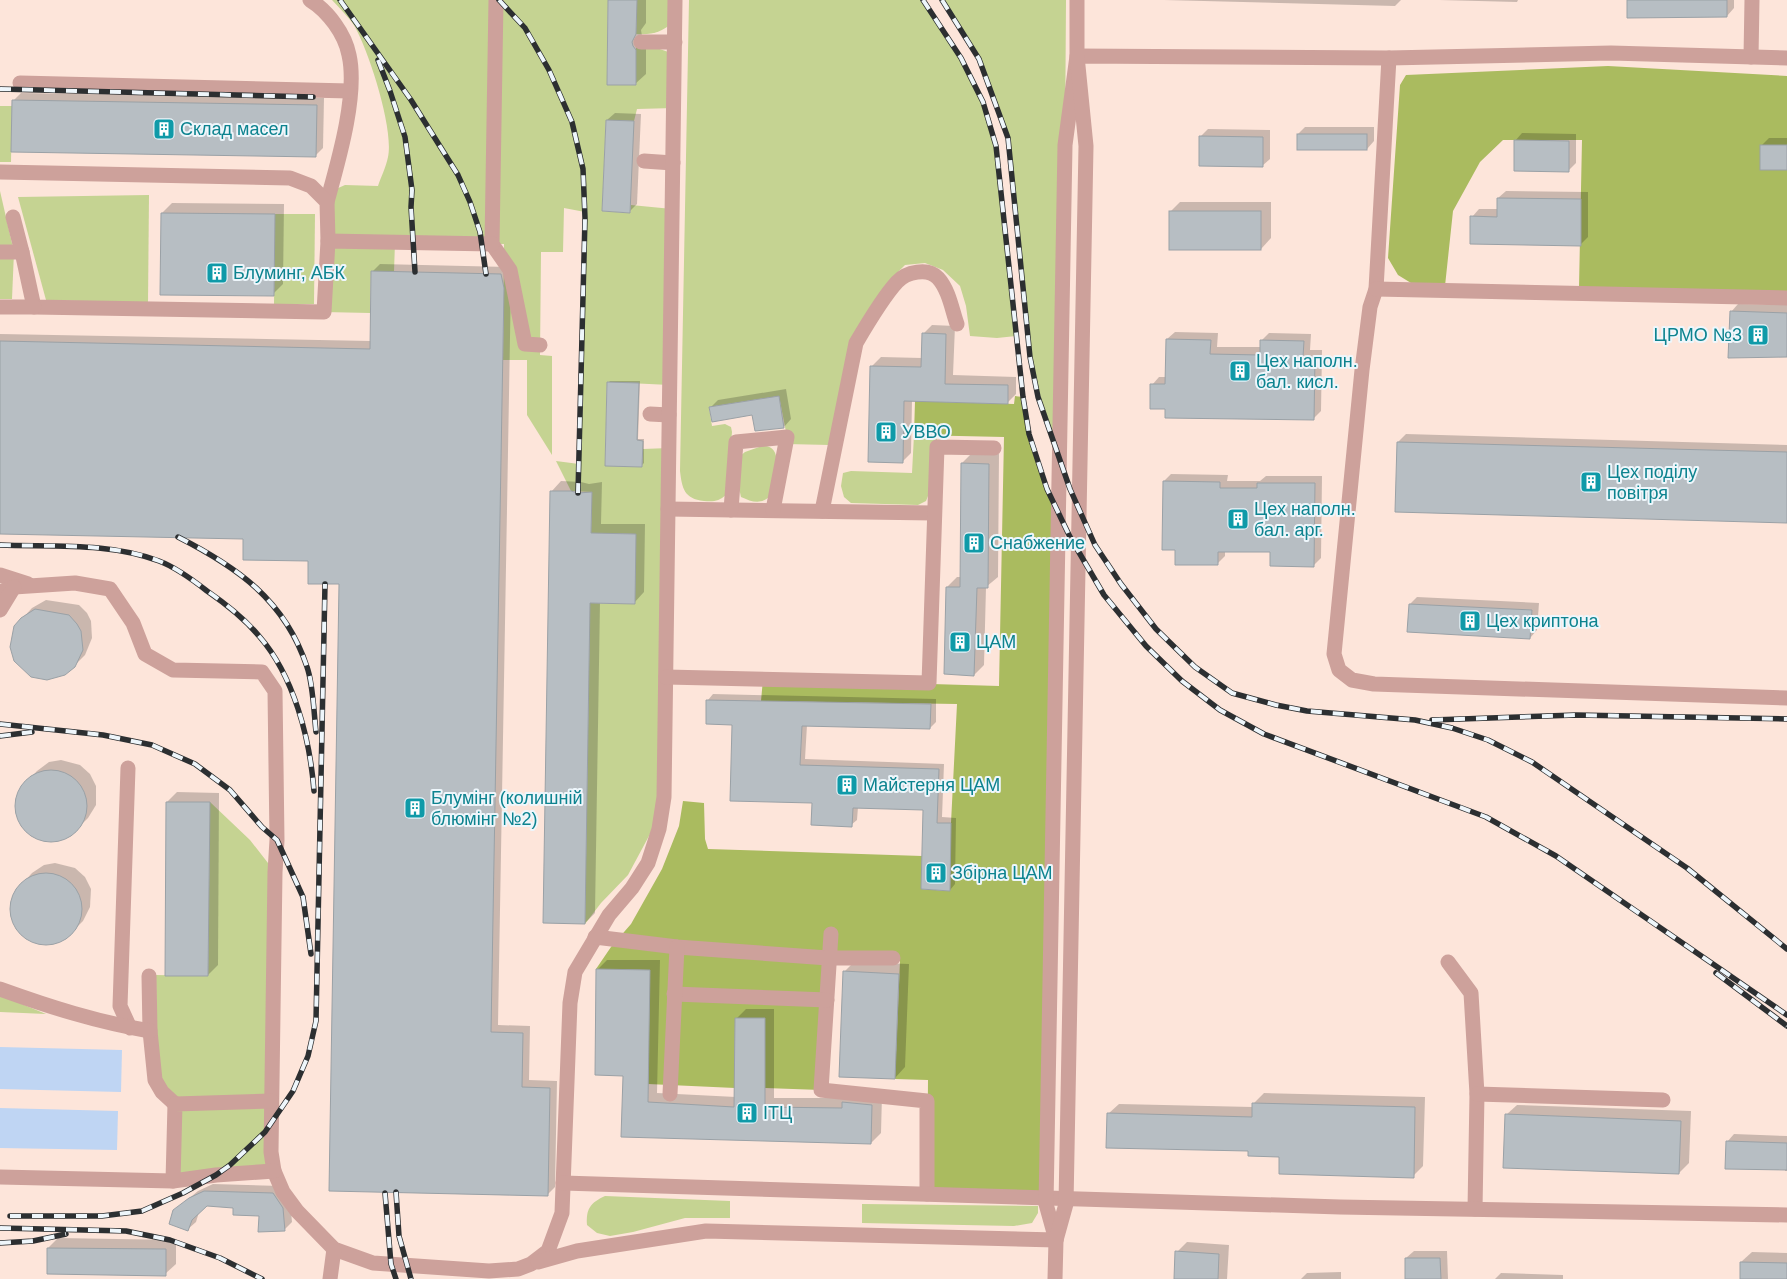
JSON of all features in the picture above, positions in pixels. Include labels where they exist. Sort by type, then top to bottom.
[{"type":"street","points":[[0,306],[324,312],[328,241],[327,202],[339,157],[350,91],[349,54],[335,22],[310,0]]},
{"type":"street","points":[[496,0],[492,244],[510,270],[525,344],[540,345]]},
{"type":"street","points":[[531,1264],[548,1252],[562,1213],[570,1003],[575,972],[609,915],[632,888],[648,863],[660,829],[664,797],[675,0]]},
{"type":"street","points":[[1054,1279],[1056,1240],[1066,1204],[1086,146],[1077,56],[1077,0]]},
{"type":"street","points":[[1751,57],[1752,0]]},
{"type":"street","points":[[641,42],[674,42]]},
{"type":"street","points":[[1077,56],[1389,58],[1611,52],[1787,58]]},
{"type":"street","points":[[1056,1240],[1046,1204],[1065,145],[1077,56]]},
{"type":"street","points":[[1389,58],[1376,289],[1370,307],[1362,370],[1334,654],[1339,670],[1352,680],[1374,684],[1787,698]]},
{"type":"street","points":[[20,83],[350,91]]},
{"type":"street","points":[[644,161],[673,163]]},
{"type":"street","points":[[0,172],[290,178],[311,186],[327,202]]},
{"type":"street","points":[[13,217],[34,307]]},
{"type":"street","points":[[328,241],[492,244]]},
{"type":"street","points":[[0,252],[22,252]]},
{"type":"street","points":[[822,511],[856,344],[896,282],[914,272],[933,273],[940,279],[945,288],[957,324]]},
{"type":"street","points":[[1376,289],[1787,298]]},
{"type":"street","points":[[650,414],[669,415]]},
{"type":"street","points":[[731,510],[736,442],[787,437],[773,510]]},
{"type":"street","points":[[666,677],[929,683],[933,513],[937,447],[994,448]]},
{"type":"street","points":[[668,509],[933,513]]},
{"type":"street","points":[[0,575],[34,586]]},
{"type":"street","points":[[0,610],[7,590],[75,583],[110,589],[133,623],[145,654],[174,670],[262,672],[275,691],[277,840],[271,1152],[274,1172],[284,1192],[297,1211],[334,1249],[373,1263],[489,1271],[518,1269],[578,1251],[706,1231],[1056,1240]]},
{"type":"street","points":[[128,768],[120,1006],[130,1028]]},
{"type":"street","points":[[830,934],[821,1090],[927,1100],[927,1194]]},
{"type":"street","points":[[595,937],[677,947],[828,958],[893,958]]},
{"type":"street","points":[[670,1094],[677,947]]},
{"type":"street","points":[[1448,962],[1471,993],[1477,1094],[1476,1209]]},
{"type":"street","points":[[149,976],[150,1031],[155,1080],[162,1092],[175,1104],[271,1101]]},
{"type":"street","points":[[0,988],[55,1008],[108,1024],[150,1031]]},
{"type":"street","points":[[674,994],[827,1000]]},
{"type":"street","points":[[1477,1094],[1663,1100]]},
{"type":"street","points":[[173,1181],[175,1104]]},
{"type":"street","points":[[0,1177],[173,1181],[216,1175],[274,1172]]},
{"type":"street","points":[[563,1183],[747,1195],[824,1197],[927,1194],[1787,1216]]},
{"type":"street","points":[[330,1279],[334,1249]]},
{"type":"shaded area","points":[[0,0],[1787,0],[1787,1279],[0,1279]]},
{"type":"green space","points":[[332,0],[608,0],[607,85],[636,85],[636,47],[654,47],[674,54],[674,108],[637,109],[634,121],[606,120],[602,211],[630,213],[631,205],[672,209],[670,385],[607,382],[605,465],[642,467],[643,449],[669,448],[657,821],[628,875],[601,903],[585,924],[590,603],[634,604],[636,534],[591,533],[592,492],[571,491],[556,461],[579,464],[585,212],[564,208],[563,252],[541,252],[540,355],[552,356],[552,455],[527,415],[527,360],[503,360],[504,244],[395,242],[394,272],[371,272],[370,313],[324,312],[328,241],[336,189],[345,185],[378,186],[387,161],[389,144],[384,110],[367,54],[355,27]]},
{"type":"green space","points":[[637,0],[675,0],[675,22],[657,32],[636,34]]},
{"type":"green space","points":[[689,0],[923,0],[961,58],[984,106],[996,146],[1016,336],[997,338],[970,336],[966,306],[960,286],[943,270],[925,263],[905,265],[888,282],[870,308],[830,445],[786,444],[787,437],[779,396],[709,407],[712,426],[725,424],[731,427],[732,432],[726,495],[719,500],[711,501],[697,500],[688,495],[683,487],[680,471]]},
{"type":"green space","points":[[942,0],[1066,0],[1059,457],[1038,397],[1030,357],[1008,138],[979,59]]},
{"type":"green space","points":[[1608,66],[1787,76],[1787,292],[1579,288],[1582,140],[1503,140],[1480,162],[1453,211],[1445,286],[1411,283],[1398,275],[1388,258],[1400,85],[1406,75]]},
{"type":"green space","points":[[0,106],[12,106],[11,162],[0,162]]},
{"type":"green space","points":[[0,191],[14,252],[12,299],[0,299]]},
{"type":"green space","points":[[149,195],[148,303],[46,300],[18,197]]},
{"type":"green space","points":[[275,214],[315,214],[314,304],[274,304]]},
{"type":"green space","points":[[1015,396],[1023,397],[1036,456],[1058,513],[1046,1197],[927,1194],[928,1080],[895,1079],[900,961],[828,958],[821,1090],[765,1088],[764,1018],[735,1018],[735,1088],[648,1084],[650,970],[596,969],[611,947],[631,924],[662,869],[679,826],[683,801],[704,803],[705,839],[708,849],[922,856],[921,889],[950,891],[951,823],[957,704],[761,701],[763,679],[999,686],[1004,437],[914,435],[915,401],[1014,404]]},
{"type":"green space","points":[[914,435],[937,435],[937,447],[926,501],[918,505],[851,503],[844,497],[841,486],[843,473],[851,471],[912,473]]},
{"type":"green space","points":[[762,446],[770,447],[774,451],[776,465],[770,496],[763,501],[756,502],[741,497],[739,488],[739,457],[745,452]]},
{"type":"green space","points":[[210,802],[250,840],[275,872],[274,1171],[173,1181],[175,1104],[157,1084],[156,975],[208,976]]},
{"type":"green space","points":[[0,995],[46,1014],[0,1012]]},
{"type":"green space","points":[[605,1196],[730,1201],[730,1218],[685,1218],[610,1236],[597,1233],[587,1225],[587,1215],[590,1207]]},
{"type":"green space","points":[[862,1204],[1038,1206],[1038,1213],[1032,1223],[1014,1226],[862,1223]]},
{"type":"water","points":[[0,1047],[122,1050],[121,1092],[0,1089]]},
{"type":"water","points":[[0,1108],[118,1111],[117,1150],[0,1148]]},
{"type":"building","points":[[608,0],[637,0],[636,34],[632,42],[636,50],[636,85],[607,85]]},
{"type":"building","points":[[1627,0],[1727,0],[1727,17],[1627,18]]},
{"type":"building","name":"Склад масел","points":[[12,100],[317,105],[316,157],[11,152]]},
{"type":"building","points":[[606,120],[634,121],[630,213],[602,211]]},
{"type":"building","points":[[1297,134],[1367,134],[1367,150],[1297,150]]},
{"type":"building","points":[[1199,136],[1263,137],[1263,167],[1199,166]]},
{"type":"building","points":[[1514,140],[1569,141],[1569,172],[1514,171]]},
{"type":"building","points":[[1760,145],[1787,145],[1787,170],[1760,170]]},
{"type":"building","points":[[1497,198],[1581,199],[1581,246],[1470,244],[1470,216],[1497,217]]},
{"type":"building","points":[[1169,211],[1261,211],[1261,250],[1169,250]]},
{"type":"building","name":"Блуминг, АБК","points":[[161,213],[275,214],[274,296],[160,295]]},
{"type":"building","name":"Блумінг (колишній блюмінг №2)","points":[[371,271],[501,274],[504,288],[491,1032],[523,1033],[522,1087],[550,1088],[548,1196],[329,1191],[339,584],[308,584],[308,561],[243,560],[243,539],[0,534],[0,341],[370,349]]},
{"type":"building","name":"ЦРМО №3","points":[[1730,311],[1787,313],[1787,357],[1728,358]]},
{"type":"building","points":[[922,333],[946,334],[945,384],[1008,385],[1008,404],[904,401],[903,463],[868,462],[870,366],[921,367]]},
{"type":"building","name":"Цех наполн. бал. кисл.","points":[[1166,339],[1211,340],[1210,354],[1260,355],[1260,340],[1304,341],[1303,357],[1315,357],[1314,420],[1165,418],[1165,409],[1150,409],[1150,384],[1165,384]]},
{"type":"building","points":[[607,382],[639,383],[637,440],[643,441],[642,467],[605,466]]},
{"type":"building","points":[[779,396],[784,428],[755,431],[752,415],[712,422],[709,407]]},
{"type":"building","name":"Цех поділу повітря","points":[[1397,442],[1787,452],[1787,523],[1395,512]]},
{"type":"building","points":[[961,463],[989,464],[988,588],[977,588],[974,676],[944,674],[946,587],[960,587]]},
{"type":"building","name":"Цех наполн. бал. арг.","points":[[1163,481],[1220,482],[1220,488],[1257,488],[1257,483],[1315,483],[1314,567],[1270,566],[1270,552],[1218,552],[1218,565],[1175,565],[1175,550],[1162,550]]},
{"type":"building","points":[[550,491],[592,492],[591,533],[636,534],[635,604],[590,603],[585,924],[543,923]]},
{"type":"building","name":"Цех криптона","points":[[1409,604],[1532,610],[1530,639],[1407,632]]},
{"type":"building","points":[[35,609],[69,615],[81,631],[83,650],[75,667],[65,675],[47,680],[31,677],[14,661],[10,647],[14,626],[21,618]]},
{"type":"building","points":[[706,700],[931,704],[930,729],[802,726],[800,765],[939,769],[937,823],[951,823],[950,891],[921,889],[923,810],[853,808],[852,827],[811,825],[812,803],[730,801],[732,725],[706,724]]},
{"type":"building","points":[[51,770],[71,776],[81,786],[87,806],[81,826],[71,836],[51,842],[31,836],[21,826],[15,806],[21,786],[31,776]]},
{"type":"building","points":[[166,802],[210,802],[208,976],[165,976]]},
{"type":"building","points":[[46,873],[66,879],[76,889],[82,909],[76,929],[66,939],[46,945],[26,939],[16,929],[10,909],[16,889],[26,879]]},
{"type":"building","points":[[596,969],[650,970],[648,1102],[734,1107],[735,1018],[765,1018],[765,1107],[842,1108],[842,1102],[872,1105],[871,1144],[621,1137],[623,1076],[595,1075]]},
{"type":"building","points":[[843,971],[899,974],[895,1079],[839,1077]]},
{"type":"building","points":[[1252,1103],[1415,1107],[1414,1178],[1279,1174],[1279,1157],[1248,1156],[1248,1151],[1106,1148],[1107,1113],[1252,1117]]},
{"type":"building","points":[[1505,1114],[1681,1121],[1679,1174],[1503,1168]]},
{"type":"building","points":[[1726,1141],[1787,1143],[1787,1170],[1725,1169]]},
{"type":"building","points":[[204,1191],[273,1193],[283,1208],[285,1231],[258,1232],[259,1216],[233,1215],[233,1208],[207,1206],[192,1220],[188,1231],[169,1224],[173,1210],[189,1198]]},
{"type":"building","points":[[47,1248],[166,1249],[166,1276],[47,1274]]},
{"type":"building","points":[[1175,1251],[1219,1254],[1218,1279],[1174,1279]]},
{"type":"building","points":[[1405,1258],[1440,1258],[1441,1279],[1405,1279]]},
{"type":"building","points":[[1740,1262],[1787,1263],[1787,1279],[1740,1279]]},
{"type":"railway","points":[[340,0],[411,100],[458,175],[480,232],[486,274]]},
{"type":"railway","points":[[499,0],[525,28],[549,70],[572,122],[583,169],[585,218],[578,493]]},
{"type":"railway","points":[[923,0],[961,58],[983,102],[996,146],[1023,397],[1029,434],[1047,489],[1070,537],[1104,595],[1146,646],[1182,681],[1220,710],[1264,734],[1486,817],[1556,856],[1787,1015]]},
{"type":"railway","points":[[942,0],[979,59],[1008,138],[1030,357],[1038,397],[1070,489],[1095,545],[1121,584],[1156,629],[1195,667],[1232,693],[1307,711],[1415,720],[1452,728],[1488,740],[1532,762],[1687,868],[1787,949]]},
{"type":"railway","points":[[378,60],[405,137],[412,190],[411,207],[415,272]]},
{"type":"railway","points":[[0,89],[313,97]]},
{"type":"railway","points":[[178,537],[200,548],[239,574],[272,604],[286,623],[298,643],[309,674],[316,732]]},
{"type":"railway","points":[[0,545],[100,548],[140,555],[178,570],[228,606],[259,636],[282,670],[291,689],[309,750],[314,791]]},
{"type":"railway","points":[[10,1216],[102,1216],[142,1211],[183,1193],[230,1165],[265,1132],[293,1091],[308,1056],[316,1021],[325,584]]},
{"type":"railway","points":[[1432,720],[1576,715],[1787,719]]},
{"type":"railway","points":[[0,724],[103,735],[152,745],[195,764],[230,790],[262,827],[277,840],[303,897],[311,954]]},
{"type":"railway","points":[[0,736],[32,732]]},
{"type":"railway","points":[[1716,973],[1787,1026]]},
{"type":"railway","points":[[396,1192],[399,1236],[411,1279]]},
{"type":"railway","points":[[385,1193],[391,1264],[396,1279]]},
{"type":"railway","points":[[0,1228],[126,1231],[170,1240],[220,1258],[262,1279]]},
{"type":"railway","points":[[0,1243],[33,1241],[66,1234]]},
{"type":"place","name":"Склад масел","points":[[164,129]]},
{"type":"place","name":"Блуминг, АБК","points":[[217,273]]},
{"type":"place","name":"ЦРМО №3","points":[[1758,335]]},
{"type":"place","name":"Цех наполн. бал. кисл.","points":[[1240,371]]},
{"type":"place","name":"УВВО","points":[[886,432]]},
{"type":"place","name":"Цех поділу повітря","points":[[1591,482]]},
{"type":"place","name":"Цех наполн. бал. арг.","points":[[1238,519]]},
{"type":"place","name":"Снабжение","points":[[974,543]]},
{"type":"place","name":"Цех криптона","points":[[1470,621]]},
{"type":"place","name":"ЦАМ","points":[[960,642]]},
{"type":"place","name":"Майстерня ЦАМ","points":[[847,785]]},
{"type":"place","name":"Блумінг (колишній блюмінг №2)","points":[[415,808]]},
{"type":"place","name":"Збірна ЦАМ","points":[[936,873]]},
{"type":"place","name":"ІТЦ","points":[[747,1113]]}]
